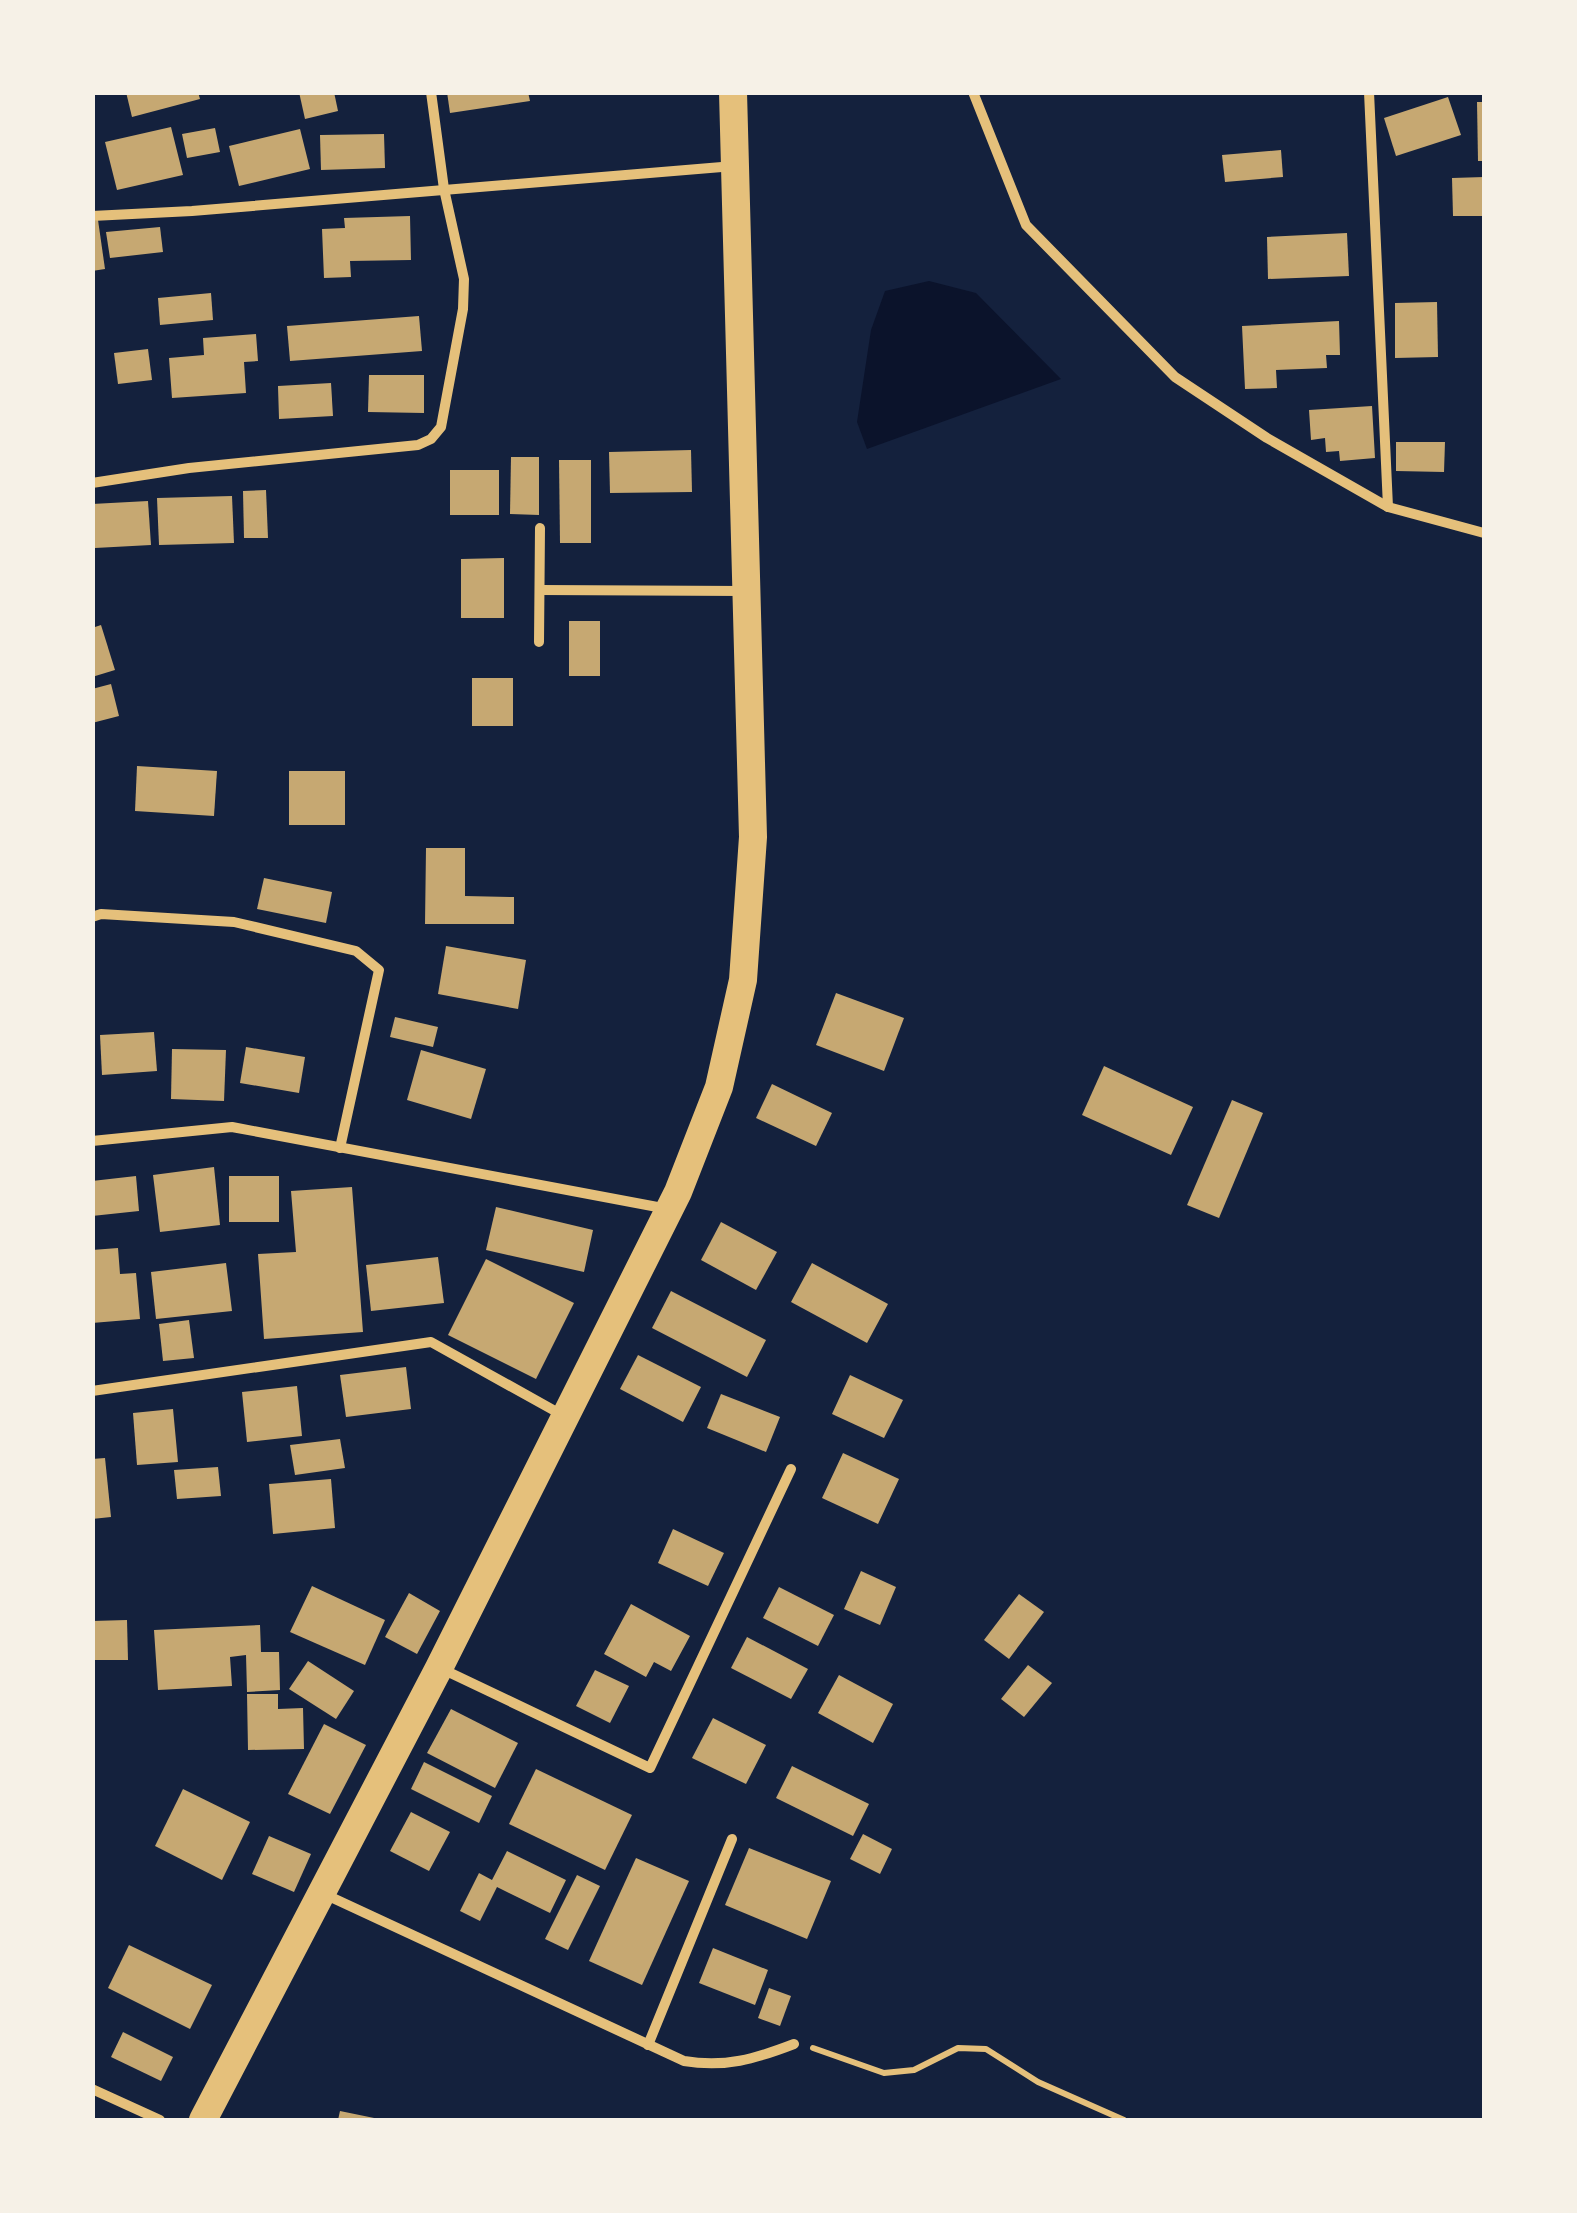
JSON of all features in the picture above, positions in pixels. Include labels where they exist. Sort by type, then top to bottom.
[{"type":"highway","points":[[203,2120],[440,1668],[669,1209],[719,1087],[743,980],[753,837],[733,92]]},
{"type":"street","points":[[92,483],[190,468],[418,445],[431,439],[441,427],[463,309],[464,280],[444,190],[431,92]]},
{"type":"street","points":[[973,92],[1026,226],[1175,377],[1266,438],[1388,508],[1484,532]]},
{"type":"street","points":[[1369,92],[1388,508]]},
{"type":"street","points":[[92,216],[737,166]]},
{"type":"street","points":[[540,528],[540,642]]},
{"type":"street","points":[[540,590],[747,591]]},
{"type":"street","points":[[92,917],[101,914],[234,922],[356,951],[379,970],[340,1148]]},
{"type":"street","points":[[92,1141],[232,1127],[669,1209]]},
{"type":"street","points":[[92,1391],[431,1342],[565,1417]]},
{"type":"street","points":[[440,1668],[650,1768],[792,1469]]},
{"type":"street","points":[[648,2045],[732,1838]]},
{"type":"street","points":[[322,1892],[684,2062],[710,2066],[738,2064],[794,2044]]},
{"type":"street","points":[[92,2089],[160,2120]]},
{"type":"path","points":[[794,2044],[884,2073],[914,2070],[958,2048],[986,2049],[1038,2082],[1124,2120]]},
{"type":"water","points":[[929,281],[976,293],[1061,379],[867,449],[857,422],[871,330],[885,291]]},
{"type":"building","points":[[126,92],[198,92],[200,99],[132,117]]},
{"type":"building","points":[[299,92],[334,92],[338,111],[305,119]]},
{"type":"building","points":[[447,92],[528,92],[530,101],[450,113]]},
{"type":"building","points":[[1448,97],[1461,135],[1396,156],[1384,118]]},
{"type":"building","points":[[1477,102],[1484,102],[1484,161],[1478,161]]},
{"type":"building","points":[[171,127],[183,175],[117,190],[105,142]]},
{"type":"building","points":[[215,128],[220,152],[187,158],[182,134]]},
{"type":"building","points":[[300,129],[310,169],[239,186],[229,146]]},
{"type":"building","points":[[384,134],[385,168],[321,170],[320,135]]},
{"type":"building","points":[[1281,150],[1283,177],[1225,182],[1222,155]]},
{"type":"building","points":[[1484,177],[1484,216],[1453,216],[1452,178]]},
{"type":"building","points":[[410,216],[411,260],[350,261],[351,277],[324,278],[322,229],[345,228],[344,218]]},
{"type":"building","points":[[98,220],[105,269],[92,271],[92,221]]},
{"type":"building","points":[[160,227],[163,252],[110,258],[106,232]]},
{"type":"building","points":[[1347,233],[1349,276],[1268,279],[1267,237]]},
{"type":"building","points":[[211,293],[213,320],[160,325],[158,298]]},
{"type":"building","points":[[1437,302],[1438,357],[1395,358],[1395,303]]},
{"type":"building","points":[[419,316],[422,351],[290,361],[287,326]]},
{"type":"building","points":[[1339,321],[1340,355],[1326,355],[1327,368],[1276,370],[1277,388],[1245,389],[1242,326]]},
{"type":"building","points":[[256,334],[258,361],[244,362],[246,393],[172,398],[169,358],[204,355],[203,338]]},
{"type":"building","points":[[148,349],[152,380],[118,384],[114,353]]},
{"type":"building","points":[[369,375],[424,375],[424,413],[368,412]]},
{"type":"building","points":[[331,383],[333,416],[279,419],[278,386]]},
{"type":"building","points":[[1372,406],[1375,458],[1340,461],[1339,451],[1326,452],[1325,438],[1311,440],[1309,410]]},
{"type":"building","points":[[1396,442],[1445,442],[1444,472],[1396,471]]},
{"type":"building","points":[[691,450],[692,492],[610,493],[609,452]]},
{"type":"building","points":[[511,457],[539,457],[539,515],[510,514]]},
{"type":"building","points":[[559,460],[591,460],[591,543],[560,543]]},
{"type":"building","points":[[450,470],[499,470],[499,515],[450,515]]},
{"type":"building","points":[[266,490],[268,538],[244,538],[243,491]]},
{"type":"building","points":[[232,496],[234,543],[159,545],[157,498]]},
{"type":"building","points":[[148,501],[151,545],[95,548],[92,504]]},
{"type":"building","points":[[504,558],[504,618],[461,618],[461,559]]},
{"type":"building","points":[[569,621],[600,621],[600,676],[569,676]]},
{"type":"building","points":[[101,625],[115,670],[92,677],[92,628]]},
{"type":"building","points":[[472,678],[513,678],[513,726],[472,726]]},
{"type":"building","points":[[111,684],[119,716],[92,723],[92,689]]},
{"type":"building","points":[[137,766],[217,771],[214,816],[135,811]]},
{"type":"building","points":[[289,771],[345,771],[345,825],[289,825]]},
{"type":"building","points":[[426,848],[465,848],[465,896],[514,897],[514,924],[425,924]]},
{"type":"building","points":[[264,878],[332,892],[326,923],[257,909]]},
{"type":"building","points":[[446,946],[526,960],[518,1009],[438,994]]},
{"type":"building","points":[[836,993],[904,1018],[884,1071],[816,1045]]},
{"type":"building","points":[[395,1017],[438,1027],[433,1047],[390,1037]]},
{"type":"building","points":[[154,1032],[157,1071],[102,1075],[100,1035]]},
{"type":"building","points":[[246,1047],[305,1057],[299,1093],[240,1083]]},
{"type":"building","points":[[172,1049],[226,1050],[224,1101],[171,1099]]},
{"type":"building","points":[[421,1050],[486,1069],[471,1119],[407,1100]]},
{"type":"building","points":[[1104,1066],[1193,1107],[1171,1155],[1082,1115]]},
{"type":"building","points":[[772,1084],[832,1113],[816,1146],[756,1118]]},
{"type":"building","points":[[1232,1100],[1263,1113],[1219,1218],[1187,1205]]},
{"type":"building","points":[[214,1167],[220,1225],[160,1232],[153,1175]]},
{"type":"building","points":[[136,1176],[139,1211],[92,1216],[92,1181]]},
{"type":"building","points":[[229,1176],[279,1176],[279,1222],[229,1222]]},
{"type":"building","points":[[352,1187],[363,1332],[264,1339],[258,1254],[296,1252],[291,1191]]},
{"type":"building","points":[[496,1207],[593,1230],[584,1272],[486,1250]]},
{"type":"building","points":[[721,1222],[777,1252],[756,1290],[701,1260]]},
{"type":"building","points":[[118,1248],[120,1274],[136,1273],[140,1319],[92,1323],[92,1250]]},
{"type":"building","points":[[438,1257],[444,1303],[371,1311],[366,1265]]},
{"type":"building","points":[[486,1259],[574,1303],[536,1379],[448,1335]]},
{"type":"building","points":[[226,1263],[232,1311],[156,1319],[151,1272]]},
{"type":"building","points":[[812,1263],[888,1304],[867,1343],[791,1302]]},
{"type":"building","points":[[671,1291],[766,1340],[747,1377],[652,1328]]},
{"type":"building","points":[[189,1320],[194,1358],[163,1361],[159,1324]]},
{"type":"building","points":[[638,1355],[701,1387],[683,1422],[620,1389]]},
{"type":"building","points":[[406,1367],[411,1409],[346,1417],[340,1375]]},
{"type":"building","points":[[850,1375],[903,1400],[884,1438],[832,1414]]},
{"type":"building","points":[[297,1386],[302,1436],[247,1442],[242,1392]]},
{"type":"building","points":[[721,1394],[780,1417],[766,1452],[707,1428]]},
{"type":"building","points":[[173,1409],[178,1462],[137,1465],[133,1413]]},
{"type":"building","points":[[340,1439],[345,1468],[295,1475],[290,1445]]},
{"type":"building","points":[[843,1453],[899,1479],[878,1524],[822,1498]]},
{"type":"building","points":[[105,1458],[111,1517],[92,1519],[92,1459]]},
{"type":"building","points":[[218,1467],[221,1496],[177,1499],[174,1470]]},
{"type":"building","points":[[331,1479],[335,1528],[273,1534],[269,1484]]},
{"type":"building","points":[[673,1529],[724,1553],[708,1586],[658,1563]]},
{"type":"building","points":[[861,1571],[896,1587],[880,1625],[844,1609]]},
{"type":"building","points":[[312,1586],[385,1620],[365,1665],[290,1632]]},
{"type":"building","points":[[779,1587],[834,1615],[818,1646],[763,1618]]},
{"type":"building","points":[[409,1593],[440,1611],[417,1654],[385,1637]]},
{"type":"building","points":[[1019,1594],[1044,1612],[1009,1659],[984,1640]]},
{"type":"building","points":[[631,1604],[690,1636],[671,1671],[654,1662],[646,1677],[604,1654]]},
{"type":"building","points":[[127,1620],[128,1660],[92,1660],[92,1621]]},
{"type":"building","points":[[260,1625],[261,1652],[279,1652],[280,1690],[247,1692],[246,1655],[230,1657],[232,1686],[158,1690],[154,1630]]},
{"type":"building","points":[[747,1637],[808,1669],[791,1699],[731,1668]]},
{"type":"building","points":[[308,1661],[354,1691],[336,1719],[289,1689]]},
{"type":"building","points":[[1028,1665],[1052,1683],[1024,1717],[1001,1699]]},
{"type":"building","points":[[595,1670],[629,1686],[610,1723],[576,1706]]},
{"type":"building","points":[[839,1675],[893,1704],[873,1743],[818,1713]]},
{"type":"building","points":[[247,1694],[278,1694],[278,1709],[303,1708],[304,1749],[248,1750]]},
{"type":"building","points":[[451,1709],[518,1743],[495,1788],[427,1753]]},
{"type":"building","points":[[713,1718],[766,1745],[746,1784],[692,1758]]},
{"type":"building","points":[[324,1724],[366,1745],[330,1814],[288,1794]]},
{"type":"building","points":[[424,1762],[492,1796],[479,1823],[411,1789]]},
{"type":"building","points":[[792,1766],[869,1804],[853,1836],[776,1798]]},
{"type":"building","points":[[536,1769],[632,1815],[605,1870],[509,1824]]},
{"type":"building","points":[[183,1789],[250,1822],[222,1880],[155,1846]]},
{"type":"building","points":[[411,1812],[450,1832],[429,1871],[390,1851]]},
{"type":"building","points":[[863,1834],[892,1849],[880,1874],[850,1859]]},
{"type":"building","points":[[269,1836],[311,1854],[294,1892],[252,1874]]},
{"type":"building","points":[[749,1848],[831,1881],[807,1939],[725,1905]]},
{"type":"building","points":[[507,1851],[566,1880],[550,1913],[497,1887],[480,1921],[460,1911],[479,1873],[492,1880]]},
{"type":"building","points":[[636,1858],[689,1881],[642,1985],[589,1961]]},
{"type":"building","points":[[577,1875],[600,1886],[568,1950],[545,1939]]},
{"type":"building","points":[[129,1945],[212,1985],[190,2029],[108,1988]]},
{"type":"building","points":[[713,1948],[768,1970],[755,2005],[699,1983]]},
{"type":"building","points":[[769,1988],[791,1996],[780,2026],[758,2018]]},
{"type":"building","points":[[123,2032],[173,2057],[161,2081],[111,2057]]},
{"type":"building","points":[[340,2111],[379,2119],[379,2120],[338,2120]]}]
